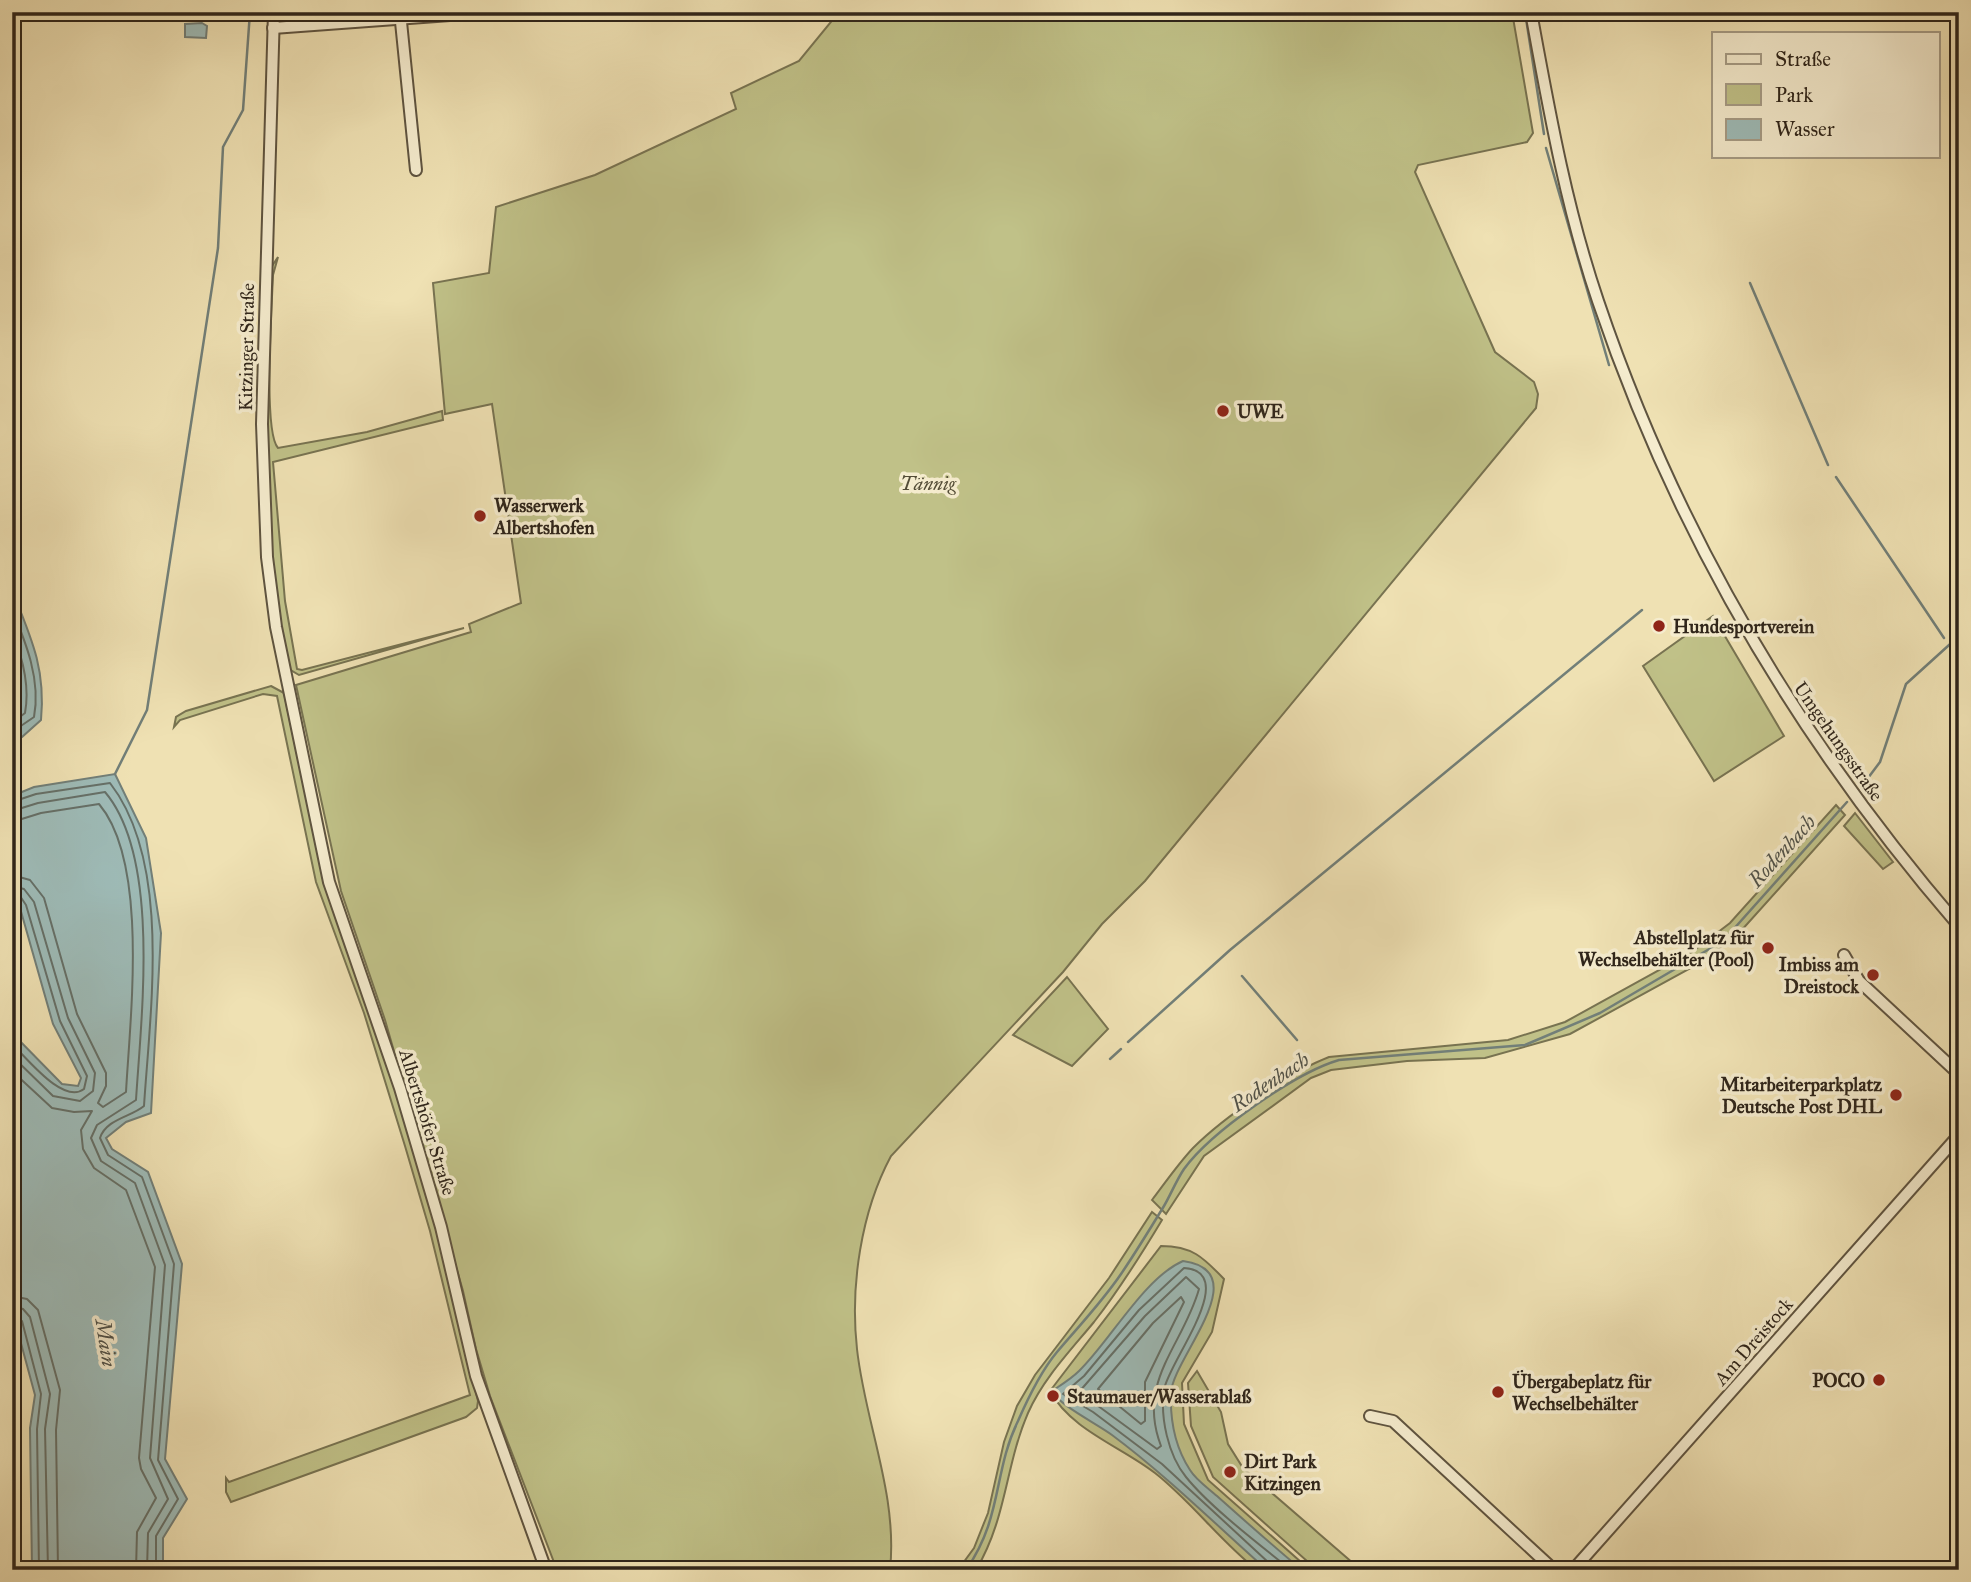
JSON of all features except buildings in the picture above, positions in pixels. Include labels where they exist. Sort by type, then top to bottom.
[{"type":"street","name":"Kitzinger Straße","points":[[274,12],[261,424],[267,557],[286,681]]},
{"type":"street","points":[[273,28],[491,12]]},
{"type":"street","name":"Umgehungsstraße","points":[[1531,12],[1554,139],[1597,300],[1646,431],[1708,563],[1780,688],[1892,848],[1959,926]]},
{"type":"street","points":[[400,17],[416,170]]},
{"type":"street","name":"Albertshöfer Straße","points":[[286,681],[329,882],[400,1088],[441,1227],[476,1376],[546,1570]]},
{"type":"street","points":[[1843,955],[1859,981],[1959,1074]]},
{"type":"street","name":"Am Dreistock","points":[[1573,1570],[1959,1135]]},
{"type":"street","points":[[1370,1416],[1393,1421],[1554,1570]]},
{"type":"green space","name":"Tännig","points":[[839,12],[1512,12],[1533,133],[1527,142],[1418,165],[1415,172],[1495,352],[1534,382],[1538,394],[1536,408],[1145,881],[1102,924],[1063,972],[891,1156],[865,1225],[855,1300],[861,1377],[889,1514],[890,1570],[557,1570],[490,1396],[476,1349],[463,1291],[385,1020],[341,891],[296,685],[471,632],[469,624],[521,603],[492,404],[445,414],[433,283],[489,273],[496,207],[595,175],[736,109],[731,93],[799,61]]},
{"type":"green space","points":[[278,257],[273,275],[270,394],[273,437],[278,448],[367,432],[442,411],[443,420],[273,462],[285,601],[297,669],[302,670],[464,628],[299,675],[289,669],[279,621],[268,521],[266,419],[270,269]]},
{"type":"green space","points":[[1713,616],[1784,736],[1714,781],[1643,666]]},
{"type":"green space","points":[[271,686],[284,693],[298,759],[361,983],[424,1180],[478,1401],[477,1408],[466,1417],[231,1502],[226,1492],[226,1478],[229,1482],[470,1395],[430,1231],[405,1146],[364,1013],[316,882],[277,696],[263,694],[180,720],[174,727],[176,717],[186,711]]},
{"type":"green space","points":[[1836,805],[1845,815],[1740,932],[1700,963],[1570,1034],[1485,1058],[1407,1061],[1331,1070],[1311,1078],[1204,1156],[1166,1214],[1152,1200],[1182,1160],[1206,1136],[1257,1097],[1313,1064],[1329,1057],[1508,1040],[1565,1022],[1692,952],[1730,923]]},
{"type":"green space","points":[[1855,813],[1893,862],[1883,869],[1844,826]]},
{"type":"green space","points":[[1067,977],[1108,1029],[1072,1066],[1013,1035]]},
{"type":"green space","points":[[1152,1212],[1162,1220],[1146,1246],[1103,1310],[1049,1377],[1028,1413],[1020,1433],[994,1531],[976,1570],[958,1570],[974,1548],[988,1513],[1004,1442],[1017,1406],[1035,1375],[1109,1278]]},
{"type":"green space","points":[[1161,1246],[1181,1248],[1196,1254],[1224,1279],[1212,1332],[1182,1383],[1184,1424],[1208,1480],[1310,1570],[1257,1570],[1168,1484],[1071,1417],[1050,1391]]},
{"type":"green space","name":"Dirt Park Kitzingen","points":[[1197,1371],[1221,1412],[1228,1444],[1243,1468],[1361,1570],[1317,1570],[1213,1477],[1191,1426],[1188,1383]]},
{"type":"water","points":[[202,23],[207,26],[206,38],[185,37],[185,24]]},
{"type":"water","points":[[12,590],[36,654],[42,702],[41,720],[22,737],[12,739]]},
{"type":"water","name":"Main","points":[[115,774],[146,838],[161,933],[151,1113],[126,1122],[106,1138],[112,1149],[148,1172],[182,1264],[165,1459],[187,1499],[163,1538],[163,1570],[32,1570],[30,1428],[35,1395],[12,1310],[12,1033],[62,1084],[78,1086],[81,1078],[53,1024],[20,908],[12,898],[12,796],[34,787]]},
{"type":"water","points":[[1183,1261],[1204,1268],[1213,1281],[1212,1298],[1205,1318],[1175,1378],[1171,1393],[1171,1413],[1177,1443],[1190,1470],[1199,1481],[1302,1570],[1267,1570],[1152,1467],[1112,1435],[1062,1403],[1052,1391],[1079,1371],[1155,1281]]},
{"type":"waterway","points":[[115,774],[147,710],[218,248],[223,147],[243,110],[250,12]]},
{"type":"waterway","points":[[1525,12],[1544,134]]},
{"type":"waterway","points":[[1546,148],[1609,365]]},
{"type":"waterway","points":[[1750,283],[1828,465]]},
{"type":"waterway","points":[[1836,477],[1944,638]]},
{"type":"waterway","points":[[1128,1042],[1230,950],[1642,610]]},
{"type":"waterway","name":"Rodenbach","points":[[1862,786],[1880,762],[1906,684],[1959,636]]},
{"type":"waterway","name":"Rodenbach","points":[[966,1570],[986,1532],[1010,1440],[1041,1376],[1057,1352],[1121,1274],[1184,1169],[1213,1138],[1278,1090],[1339,1060],[1525,1045],[1600,1013],[1723,941],[1847,802]]},
{"type":"waterway","points":[[1242,976],[1297,1040]]},
{"type":"waterway","points":[[1110,1059],[1121,1049]]},
{"type":"place","name":"UWE","points":[[1223,411]]},
{"type":"place","name":"Wasserwerk Albertshofen","points":[[480,516]]},
{"type":"place","name":"Hundesportverein","points":[[1659,626]]},
{"type":"place","name":"Abstellplatz für Wechselbehälter (Pool)","points":[[1768,948]]},
{"type":"place","name":"Imbiss am Dreistock","points":[[1873,975]]},
{"type":"place","name":"Mitarbeiterparkplatz Deutsche Post DHL","points":[[1896,1095]]},
{"type":"place","name":"POCO","points":[[1879,1380]]},
{"type":"place","name":"Übergabeplatz für Wechselbehälter","points":[[1498,1392]]},
{"type":"place","name":"Staumauer/Wasserablaß","points":[[1053,1396]]},
{"type":"place","name":"Dirt Park Kitzingen","points":[[1230,1472]]}]
